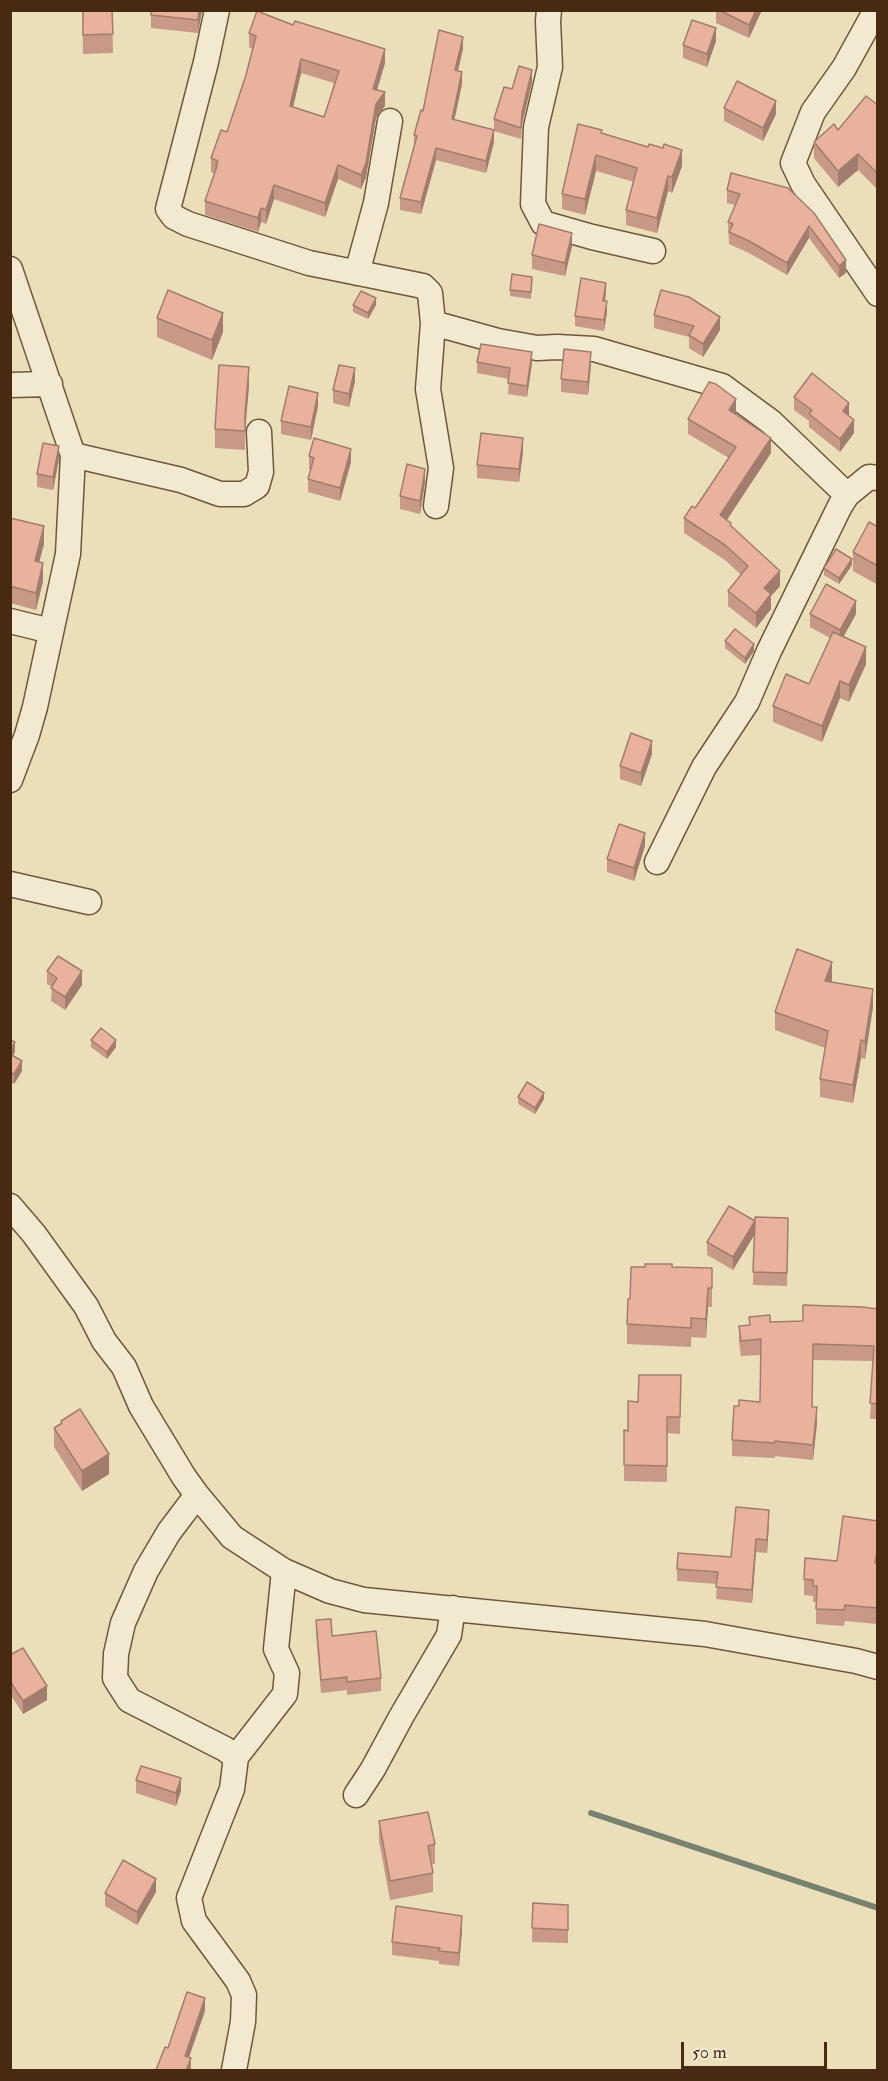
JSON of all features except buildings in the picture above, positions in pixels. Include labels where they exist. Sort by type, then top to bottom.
[{"type":"street","points":[[217,10],[168,209],[174,217],[188,224],[309,263],[423,286],[430,293],[433,323],[428,389],[441,468],[436,506]]},
{"type":"street","points":[[549,10],[550,67],[536,127],[533,204],[543,223],[653,251]]},
{"type":"street","points":[[876,10],[844,68],[813,112],[793,163],[803,184],[878,294]]},
{"type":"street","points":[[357,273],[376,203],[390,121]]},
{"type":"street","points":[[10,269],[73,455],[68,554],[27,735],[10,780]]},
{"type":"street","points":[[433,323],[498,341],[537,348],[594,349],[722,386],[771,422],[847,495]]},
{"type":"street","points":[[10,385],[50,384]]},
{"type":"street","points":[[73,455],[181,480],[220,494],[244,494],[257,486],[261,472],[259,432]]},
{"type":"street","points":[[657,862],[704,768],[747,702],[840,506],[847,495],[869,477],[878,478]]},
{"type":"street","points":[[10,621],[51,631]]},
{"type":"street","points":[[10,884],[89,902]]},
{"type":"street","points":[[10,1206],[34,1234],[86,1306],[104,1341],[124,1367],[147,1416],[197,1495],[232,1537],[284,1571],[330,1591],[364,1600],[705,1634],[878,1667]]},
{"type":"street","points":[[197,1495],[169,1532],[123,1623],[116,1654],[114,1678],[129,1700],[225,1749],[236,1757]]},
{"type":"street","points":[[234,2070],[243,2022],[244,1995],[238,1981],[194,1921],[189,1898],[232,1789],[236,1757],[285,1694],[287,1673],[276,1649],[284,1571]]},
{"type":"street","points":[[356,1795],[449,1635],[453,1608]]},
{"type":"waterway","points":[[591,1813],[878,1908]]}]
